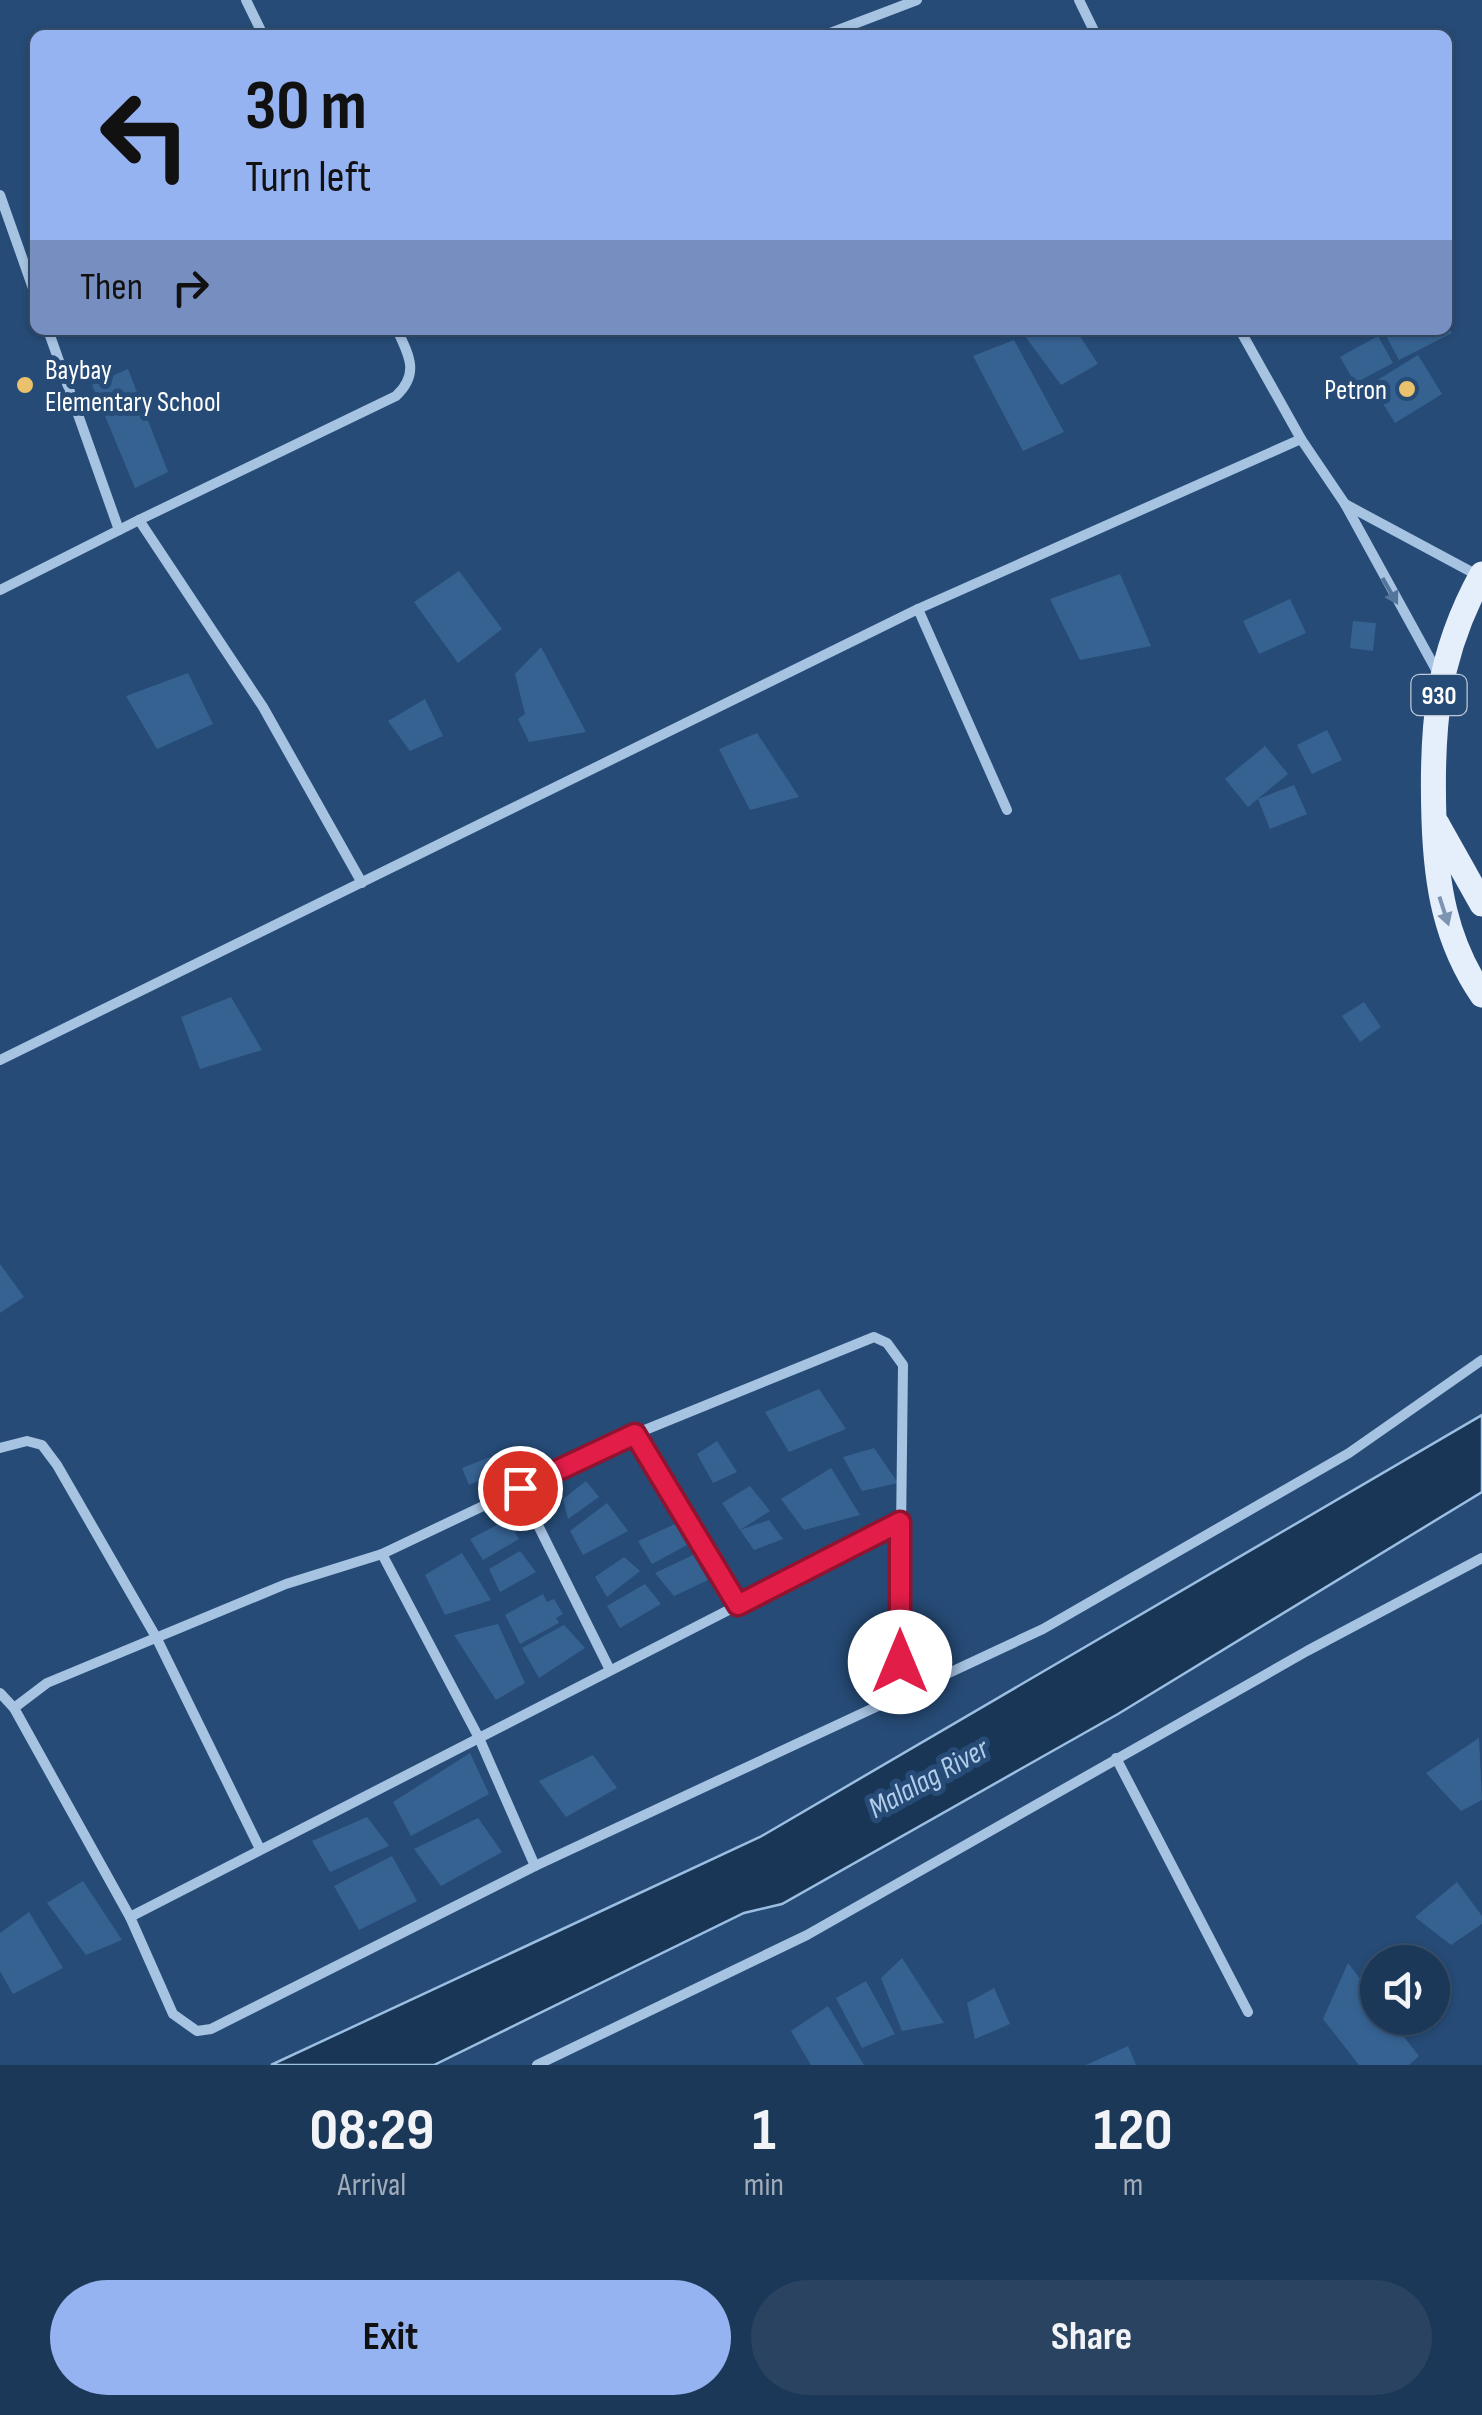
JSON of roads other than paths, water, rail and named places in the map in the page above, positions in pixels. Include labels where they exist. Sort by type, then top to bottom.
[{"type":"main road","name":"930","points":[[1481,576],[1442,681],[1432,726],[1434,864],[1440,902],[1458,952],[1482,995]]},
{"type":"main road","name":"930","points":[[1434,819],[1482,904]]},
{"type":"street","points":[[246,0],[261,30]]},
{"type":"street","points":[[838,30],[917,0]]},
{"type":"street","points":[[1079,0],[1094,30]]},
{"type":"street","points":[[0,195],[30,280]]},
{"type":"street","points":[[50,335],[119,530]]},
{"type":"street","points":[[0,590],[396,396],[408,382],[412,362],[399,335]]},
{"type":"street","points":[[1243,335],[1301,439],[1345,504],[1442,681]]},
{"type":"street","points":[[0,1060],[918,609],[1301,439]]},
{"type":"street","points":[[1345,504],[1481,576]]},
{"type":"street","points":[[139,520],[263,707],[362,883]]},
{"type":"street","points":[[918,609],[1007,810]]},
{"type":"street","points":[[14,1708],[47,1683],[286,1584],[382,1554],[635,1434],[874,1338],[887,1342],[903,1365],[899,1697]]},
{"type":"street","points":[[0,1693],[14,1708],[130,1918],[173,2014],[197,2030],[211,2029],[535,1866],[1043,1629],[1196,1545],[1349,1453],[1482,1360]]},
{"type":"street","points":[[635,1434],[738,1605]]},
{"type":"street","points":[[0,1448],[27,1442],[42,1445],[156,1637],[260,1849]]},
{"type":"street","points":[[520,1488],[610,1670]]},
{"type":"street","points":[[130,1918],[900,1522]]},
{"type":"street","points":[[382,1554],[479,1738],[535,1866]]},
{"type":"street","points":[[537,2065],[807,1934],[1116,1758],[1482,1558]]},
{"type":"street","points":[[1116,1758],[1248,2012]]},
{"type":"water","name":"Malalag River","points":[[1482,1415],[1482,1492],[1118,1714],[782,1904],[744,1913],[434,2065],[271,2065],[760,1837]]},
{"type":"place","name":"Baybay Elementary School","points":[[25,385]]},
{"type":"place","name":"Petron","points":[[1407,389]]}]
